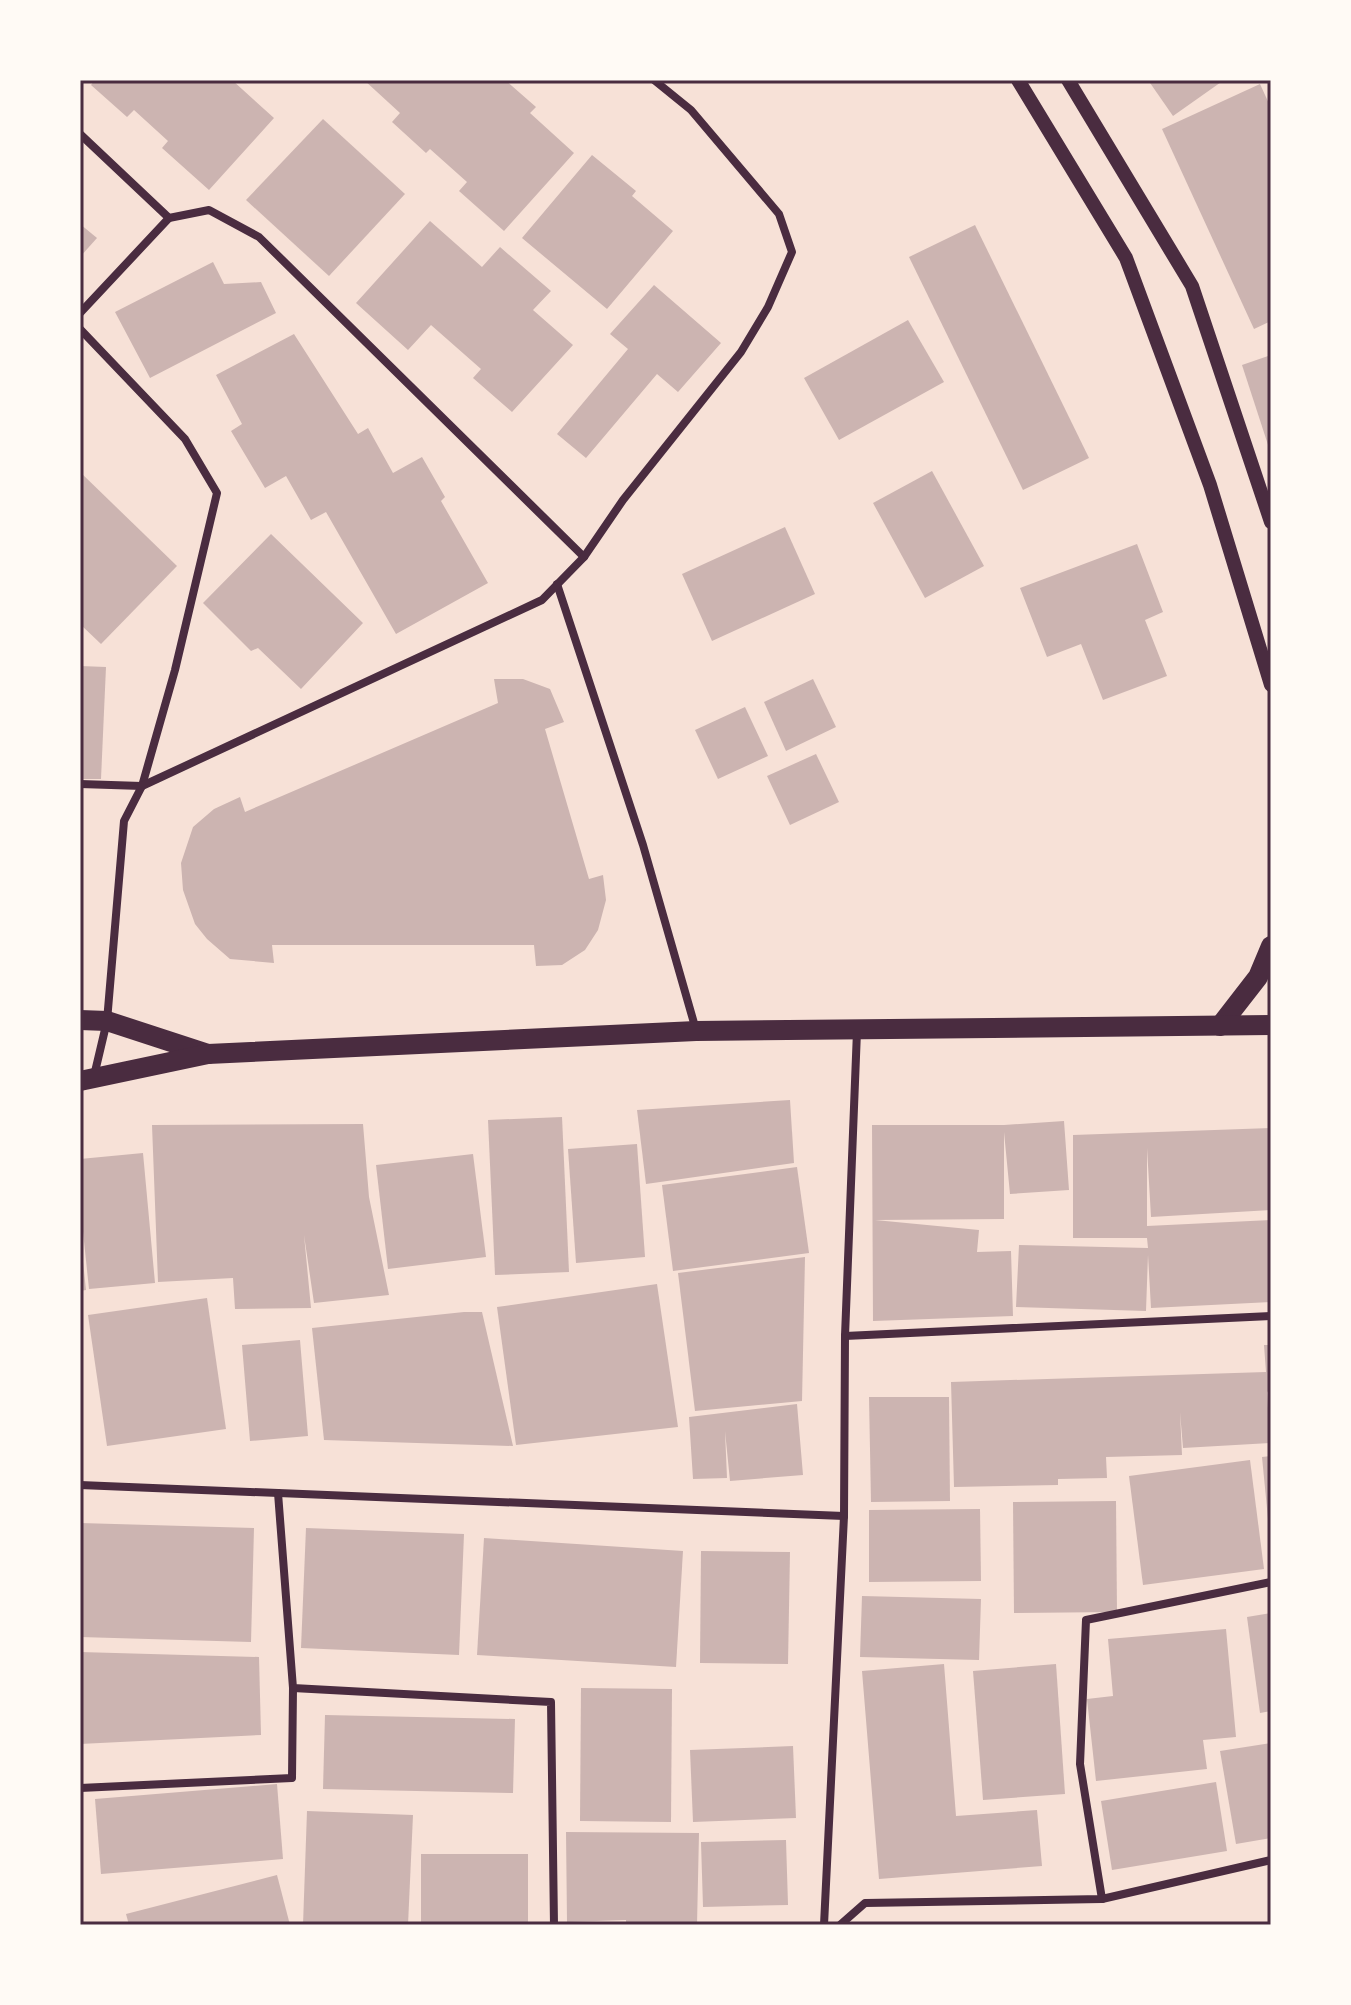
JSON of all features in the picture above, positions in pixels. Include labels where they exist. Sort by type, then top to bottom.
[{"type":"main road","points":[[1220,1026],[1258,977],[1271,946]]},
{"type":"main road","points":[[80,1020],[107,1021],[208,1054]]},
{"type":"main road","points":[[86,1081],[208,1054],[696,1031],[1271,1025]]},
{"type":"street","points":[[80,784],[142,786],[542,600],[584,557],[623,500],[741,352],[768,307],[792,252],[779,214],[691,110],[654,80]]},
{"type":"street","points":[[1018,80],[1126,258],[1210,485],[1271,685]]},
{"type":"street","points":[[1068,80],[1192,286],[1271,522]]},
{"type":"street","points":[[80,134],[169,218]]},
{"type":"street","points":[[80,313],[169,218],[209,210],[259,237],[584,557]]},
{"type":"street","points":[[80,329],[185,439],[217,493],[203,564],[142,786],[124,821],[107,1021],[86,1081]]},
{"type":"street","points":[[557,584],[643,845],[696,1031]]},
{"type":"street","points":[[824,1925],[844,1516],[845,1336],[858,1030]]},
{"type":"street","points":[[845,1336],[1271,1316]]},
{"type":"street","points":[[80,1485],[844,1516]]},
{"type":"street","points":[[80,1788],[292,1778],[293,1688],[278,1493]]},
{"type":"street","points":[[1102,1899],[1080,1764],[1086,1620],[1271,1582]]},
{"type":"street","points":[[293,1688],[551,1702],[554,1925]]},
{"type":"street","points":[[840,1925],[865,1903],[1102,1899],[1271,1860]]},
{"type":"building","points":[[95,80],[232,80],[274,118],[209,190],[162,148],[168,141],[134,110],[127,117],[91,85]]},
{"type":"building","points":[[364,80],[505,80],[536,107],[530,113],[574,153],[504,231],[459,191],[467,182],[430,149],[426,153],[392,122],[400,113]]},
{"type":"building","points":[[1148,80],[1224,80],[1173,116]]},
{"type":"building","points":[[1260,84],[1271,108],[1271,321],[1254,329],[1162,129]]},
{"type":"building","points":[[323,119],[405,194],[329,276],[246,200]]},
{"type":"building","points":[[592,155],[636,191],[632,196],[673,231],[607,309],[522,238]]},
{"type":"building","points":[[430,221],[482,267],[500,247],[551,291],[533,310],[573,345],[512,412],[473,378],[481,369],[431,325],[408,350],[356,303]]},
{"type":"building","points":[[80,224],[97,238],[80,257]]},
{"type":"building","points":[[975,225],[1089,458],[1023,490],[909,257]]},
{"type":"building","points":[[213,262],[224,284],[261,282],[276,313],[150,378],[115,312]]},
{"type":"building","points":[[654,285],[721,343],[678,392],[657,374],[586,458],[557,434],[628,349],[610,334]]},
{"type":"building","points":[[908,320],[944,382],[839,440],[804,378]]},
{"type":"building","points":[[294,334],[358,434],[368,428],[393,473],[422,457],[445,497],[441,501],[488,583],[396,634],[326,512],[311,520],[286,476],[265,488],[231,431],[242,424],[216,375]]},
{"type":"building","points":[[1271,355],[1271,450],[1270,451],[1242,365]]},
{"type":"building","points":[[932,471],[984,566],[925,598],[873,503]]},
{"type":"building","points":[[80,472],[177,566],[101,644],[80,624]]},
{"type":"building","points":[[785,527],[815,594],[712,641],[682,574]]},
{"type":"building","points":[[271,534],[363,623],[301,689],[258,648],[251,651],[203,603]]},
{"type":"building","points":[[1137,544],[1163,612],[1145,620],[1167,676],[1103,700],[1081,644],[1047,657],[1020,588]]},
{"type":"building","points":[[80,666],[106,667],[101,779],[80,779]]},
{"type":"building","points":[[494,679],[523,679],[550,689],[564,722],[545,729],[589,879],[603,875],[606,900],[598,930],[585,950],[562,965],[536,966],[534,945],[272,945],[274,963],[230,959],[207,939],[195,924],[183,890],[181,863],[193,827],[214,809],[240,797],[245,812],[498,703]]},
{"type":"building","points":[[813,679],[836,727],[786,751],[764,702]]},
{"type":"building","points":[[745,707],[768,756],[718,779],[695,730]]},
{"type":"building","points":[[816,754],[839,802],[790,825],[767,776]]},
{"type":"building","points":[[790,1100],[794,1163],[646,1184],[637,1110]]},
{"type":"building","points":[[562,1117],[569,1272],[495,1275],[488,1120]]},
{"type":"building","points":[[1064,1121],[1069,1190],[1010,1194],[1004,1132],[1004,1219],[875,1220],[979,1230],[977,1252],[1011,1251],[1013,1316],[873,1321],[872,1125],[1004,1125]]},
{"type":"building","points":[[363,1124],[369,1197],[389,1295],[314,1303],[304,1235],[311,1308],[235,1309],[233,1278],[158,1282],[152,1125]]},
{"type":"building","points":[[1271,1128],[1271,1210],[1151,1217],[1147,1148],[1147,1226],[1271,1220],[1271,1302],[1151,1308],[1148,1255],[1146,1311],[1016,1307],[1019,1245],[1148,1248],[1147,1238],[1073,1238],[1073,1135]]},
{"type":"building","points":[[637,1144],[645,1257],[576,1263],[568,1149]]},
{"type":"building","points":[[143,1153],[155,1283],[89,1289],[80,1203],[80,1159]]},
{"type":"building","points":[[473,1154],[486,1257],[388,1269],[376,1165]]},
{"type":"building","points":[[797,1167],[809,1253],[673,1271],[662,1185]]},
{"type":"building","points":[[80,1233],[86,1290],[80,1291]]},
{"type":"building","points":[[805,1257],[802,1401],[695,1411],[678,1273]]},
{"type":"building","points":[[657,1284],[678,1427],[516,1445],[497,1307]]},
{"type":"building","points":[[207,1298],[226,1429],[107,1446],[88,1315]]},
{"type":"building","points":[[482,1312],[513,1446],[324,1440],[312,1328]]},
{"type":"building","points":[[300,1340],[308,1436],[250,1441],[242,1345]]},
{"type":"building","points":[[1264,1345],[1271,1345],[1271,1398],[1267,1391],[1270,1443],[1183,1448],[1180,1412],[1182,1455],[1106,1457],[1107,1478],[1058,1479],[1058,1485],[954,1487],[951,1382],[1266,1372]]},
{"type":"building","points":[[869,1397],[949,1397],[950,1501],[871,1502]]},
{"type":"building","points":[[797,1404],[803,1475],[730,1481],[725,1431],[727,1478],[693,1479],[689,1417]]},
{"type":"building","points":[[1271,1456],[1271,1529],[1269,1529],[1262,1457]]},
{"type":"building","points":[[1250,1460],[1264,1569],[1143,1585],[1129,1476]]},
{"type":"building","points":[[1116,1501],[1117,1612],[1014,1613],[1013,1502]]},
{"type":"building","points":[[980,1509],[981,1581],[869,1582],[869,1510]]},
{"type":"building","points":[[80,1523],[254,1528],[251,1642],[80,1637]]},
{"type":"building","points":[[306,1528],[464,1534],[459,1655],[301,1648]]},
{"type":"building","points":[[484,1538],[683,1551],[676,1667],[477,1655]]},
{"type":"building","points":[[701,1551],[790,1552],[788,1664],[700,1663]]},
{"type":"building","points":[[862,1596],[981,1599],[979,1660],[860,1657]]},
{"type":"building","points":[[1271,1613],[1271,1711],[1260,1713],[1247,1617]]},
{"type":"building","points":[[1226,1629],[1236,1737],[1203,1740],[1207,1769],[1096,1781],[1087,1699],[1113,1696],[1108,1639]]},
{"type":"building","points":[[80,1652],[259,1657],[261,1735],[80,1744]]},
{"type":"building","points":[[944,1664],[956,1816],[1037,1810],[1042,1866],[879,1879],[862,1671]]},
{"type":"building","points":[[1056,1664],[1065,1794],[983,1800],[973,1671]]},
{"type":"building","points":[[581,1688],[672,1689],[671,1822],[580,1821]]},
{"type":"building","points":[[325,1715],[515,1719],[513,1793],[323,1789]]},
{"type":"building","points":[[1271,1743],[1271,1838],[1236,1844],[1220,1751]]},
{"type":"building","points":[[793,1746],[796,1818],[693,1822],[690,1750]]},
{"type":"building","points":[[1216,1782],[1227,1851],[1112,1870],[1101,1801]]},
{"type":"building","points":[[277,1784],[283,1859],[101,1874],[95,1799]]},
{"type":"building","points":[[307,1811],[413,1815],[408,1925],[303,1925]]},
{"type":"building","points":[[566,1832],[699,1833],[697,1925],[626,1925],[626,1920],[567,1922]]},
{"type":"building","points":[[786,1840],[788,1905],[703,1907],[701,1842]]},
{"type":"building","points":[[421,1854],[528,1854],[528,1925],[421,1925]]},
{"type":"building","points":[[277,1875],[290,1925],[129,1925],[126,1914]]}]
